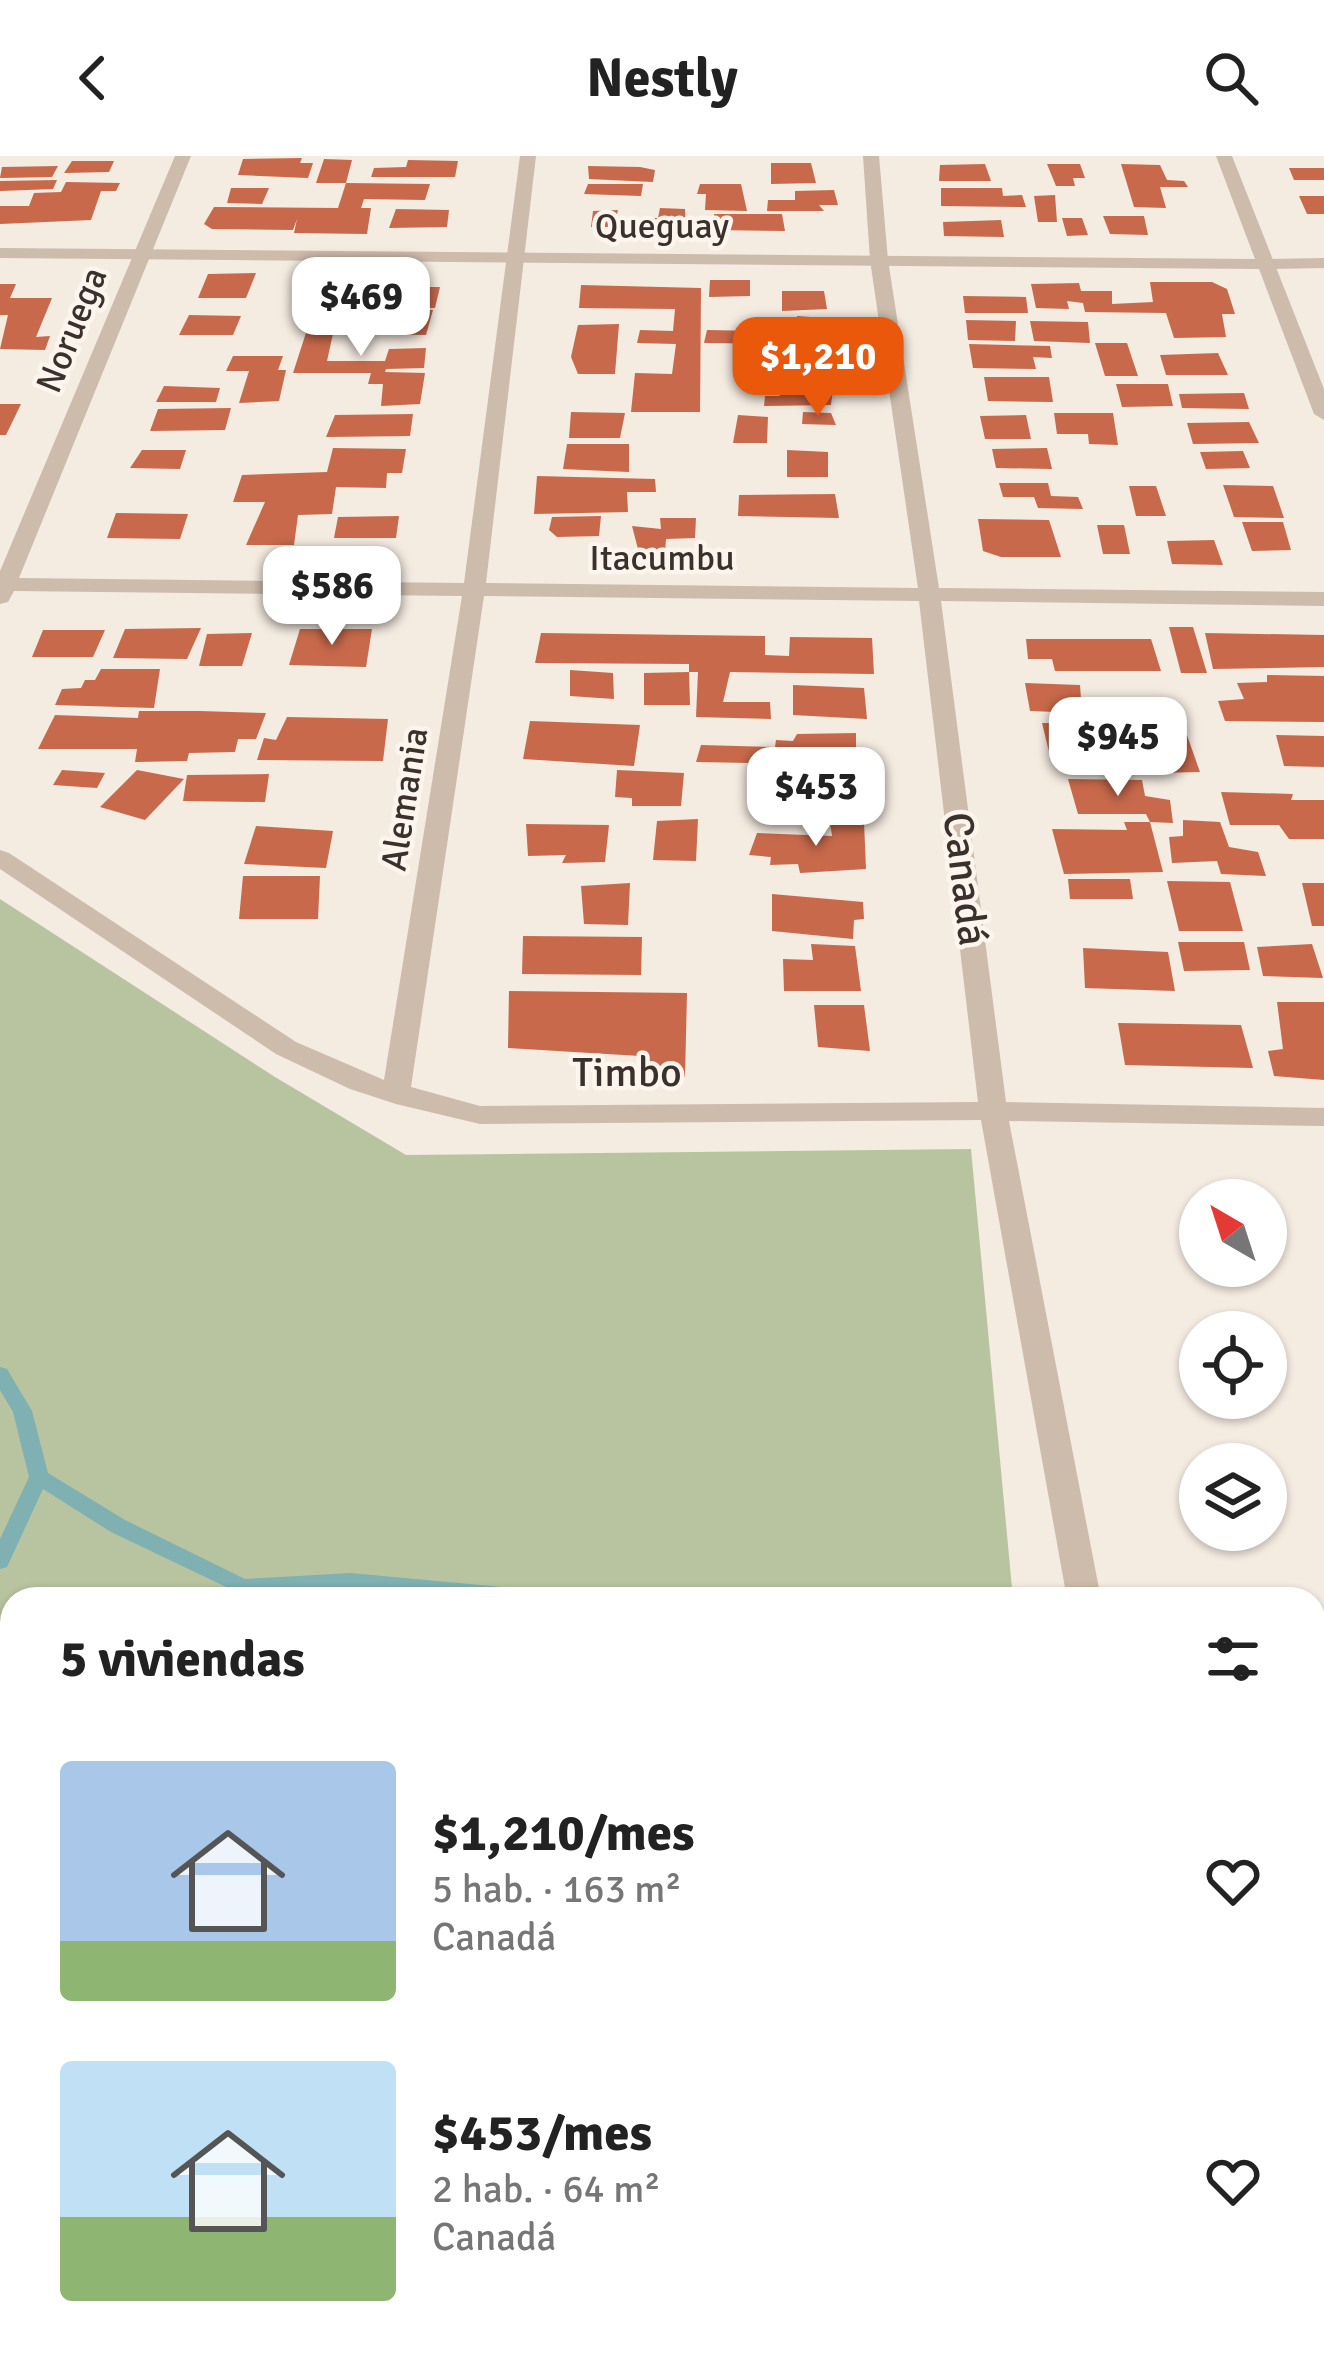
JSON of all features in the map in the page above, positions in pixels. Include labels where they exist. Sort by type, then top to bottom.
[{"type":"street","name":"Noruega","points":[[2,588],[183,156]]},
{"type":"street","name":"Alemania","points":[[396,1095],[474,589],[528,156]]},
{"type":"street","name":"Canadá","points":[[871,156],[879,260],[929,592],[993,1111],[1082,1587]]},
{"type":"street","points":[[1224,156],[1324,413]]},
{"type":"street","name":"Queguay","points":[[0,253],[1324,263]]},
{"type":"street","name":"Itacumbu","points":[[2,588],[929,592],[1324,599]]},
{"type":"street","name":"Timbo","points":[[0,858],[286,1048],[396,1095],[480,1115],[993,1111],[1324,1118]]},
{"type":"green space","points":[[0,899],[275,1077],[406,1155],[971,1149],[1012,1587],[0,1587]]},
{"type":"building","points":[[302,158],[300,163],[313,163],[308,178],[238,175],[243,159]]},
{"type":"building","points":[[324,159],[352,160],[346,183],[316,183]]},
{"type":"building","points":[[408,160],[458,161],[455,177],[371,177],[374,168],[406,167]]},
{"type":"building","points":[[72,161],[114,161],[109,172],[64,173]]},
{"type":"building","points":[[771,163],[811,163],[816,183],[771,184]]},
{"type":"building","points":[[985,164],[991,181],[939,181],[940,165]]},
{"type":"building","points":[[1047,164],[1080,164],[1085,178],[1073,178],[1075,186],[1056,186]]},
{"type":"building","points":[[1121,164],[1160,165],[1167,180],[1184,181],[1188,187],[1160,187],[1166,208],[1134,207]]},
{"type":"building","points":[[58,166],[52,177],[0,178],[2,167]]},
{"type":"building","points":[[588,166],[655,170],[653,182],[589,179]]},
{"type":"building","points":[[1289,168],[1324,168],[1324,180],[1294,180]]},
{"type":"building","points":[[57,180],[53,189],[0,191],[0,181]]},
{"type":"building","points":[[66,182],[120,183],[116,191],[101,191],[91,220],[0,224],[0,206],[29,206],[34,193],[61,192]]},
{"type":"building","points":[[346,183],[430,184],[425,200],[364,199],[361,208],[371,208],[367,234],[294,233],[297,219],[293,230],[212,229],[204,224],[214,207],[338,208]]},
{"type":"building","points":[[588,184],[643,184],[641,196],[584,194]]},
{"type":"building","points":[[700,184],[741,184],[747,211],[705,210],[706,194],[697,194]]},
{"type":"building","points":[[231,188],[269,188],[262,204],[227,203]]},
{"type":"building","points":[[941,188],[1002,188],[1003,196],[1022,195],[1026,207],[941,206]]},
{"type":"building","points":[[834,190],[838,205],[819,205],[824,211],[767,211],[768,200],[795,200],[795,191]]},
{"type":"building","points":[[1055,195],[1057,222],[1038,222],[1034,196]]},
{"type":"building","points":[[1299,196],[1324,196],[1324,214],[1307,214]]},
{"type":"building","points":[[660,208],[685,209],[686,228],[634,230],[637,218],[658,218]]},
{"type":"building","points":[[396,209],[449,210],[447,227],[389,228]]},
{"type":"building","points":[[618,210],[614,227],[591,227],[593,211]]},
{"type":"building","points":[[714,214],[782,214],[785,231],[715,230]]},
{"type":"building","points":[[1103,216],[1144,216],[1148,235],[1110,234]]},
{"type":"building","points":[[1062,218],[1082,218],[1088,235],[1067,236]]},
{"type":"building","points":[[1001,220],[1004,237],[944,236],[943,222]]},
{"type":"building","points":[[256,273],[246,298],[198,298],[208,274]]},
{"type":"building","points":[[710,280],[750,280],[750,296],[709,297]]},
{"type":"building","points":[[1150,282],[1212,282],[1227,289],[1235,314],[1222,314],[1226,337],[1174,338],[1166,313],[1085,312],[1083,303],[1067,301],[1069,309],[1036,308],[1031,284],[1079,283],[1081,291],[1112,291],[1112,304],[1153,302]]},
{"type":"building","points":[[0,284],[16,284],[10,298],[52,298],[36,337],[50,336],[45,350],[0,349],[8,315],[0,315]]},
{"type":"building","points":[[581,285],[701,288],[700,412],[631,412],[635,373],[672,374],[676,344],[637,343],[640,330],[673,331],[675,309],[579,308]]},
{"type":"building","points":[[324,286],[365,287],[361,305],[319,305]]},
{"type":"building","points":[[392,287],[440,287],[435,308],[387,307]]},
{"type":"building","points":[[782,291],[824,291],[827,309],[782,311]]},
{"type":"building","points":[[963,296],[1026,297],[1028,313],[965,313]]},
{"type":"building","points":[[314,308],[360,309],[356,328],[334,329],[327,361],[385,361],[389,349],[426,348],[424,368],[385,372],[425,373],[420,404],[381,406],[383,384],[368,384],[371,373],[293,373]]},
{"type":"building","points":[[375,309],[433,310],[426,335],[366,334]]},
{"type":"building","points":[[189,315],[241,316],[233,335],[179,335]]},
{"type":"building","points":[[797,316],[825,318],[827,373],[853,375],[852,389],[833,388],[831,405],[764,406],[765,396],[780,396],[778,387],[763,387],[760,372],[793,374],[791,344],[704,343],[707,330],[759,331],[760,323],[798,323]]},
{"type":"building","points":[[966,320],[1016,321],[1015,341],[968,340]]},
{"type":"building","points":[[1030,321],[1088,322],[1090,343],[1034,341]]},
{"type":"building","points":[[619,324],[615,374],[578,374],[571,357],[578,325]]},
{"type":"building","points":[[1095,343],[1127,343],[1138,376],[1105,376]]},
{"type":"building","points":[[969,344],[1050,346],[1052,358],[1033,357],[1036,369],[973,368]]},
{"type":"building","points":[[1218,353],[1228,375],[1166,375],[1160,355]]},
{"type":"building","points":[[233,356],[283,356],[278,370],[286,370],[279,401],[239,403],[249,371],[226,371]]},
{"type":"building","points":[[984,377],[1049,377],[1053,402],[988,401]]},
{"type":"building","points":[[1116,384],[1168,384],[1173,406],[1122,407]]},
{"type":"building","points":[[164,386],[220,388],[216,402],[156,402]]},
{"type":"building","points":[[1244,393],[1249,409],[1182,408],[1179,394]]},
{"type":"building","points":[[0,404],[21,404],[6,435],[0,435]]},
{"type":"building","points":[[231,408],[225,430],[150,431],[158,409]]},
{"type":"building","points":[[571,412],[625,413],[620,438],[569,438]]},
{"type":"building","points":[[803,412],[831,413],[836,425],[802,424]]},
{"type":"building","points":[[1054,413],[1113,413],[1118,445],[1089,444],[1088,434],[1057,434]]},
{"type":"building","points":[[413,414],[410,436],[326,437],[335,415]]},
{"type":"building","points":[[738,415],[768,417],[767,443],[733,443]]},
{"type":"building","points":[[1026,415],[1031,439],[985,439],[980,416]]},
{"type":"building","points":[[1249,422],[1259,443],[1193,444],[1187,423]]},
{"type":"building","points":[[567,444],[629,444],[629,472],[563,469]]},
{"type":"building","points":[[333,448],[406,449],[402,473],[387,473],[386,488],[336,487],[332,514],[298,515],[294,545],[246,545],[265,502],[233,502],[242,475],[327,472]]},
{"type":"building","points":[[1047,448],[1052,469],[996,468],[992,449]]},
{"type":"building","points":[[142,450],[186,450],[180,469],[130,468]]},
{"type":"building","points":[[787,450],[828,452],[828,477],[787,477]]},
{"type":"building","points":[[1243,451],[1250,468],[1206,469],[1200,452]]},
{"type":"building","points":[[537,476],[655,479],[656,492],[627,492],[628,512],[534,514]]},
{"type":"building","points":[[999,483],[1048,483],[1051,496],[1078,497],[1083,509],[1038,508],[1034,497],[1003,497]]},
{"type":"building","points":[[1223,485],[1273,486],[1284,518],[1234,517]]},
{"type":"building","points":[[1129,486],[1156,486],[1166,516],[1136,516]]},
{"type":"building","points":[[835,494],[839,518],[738,516],[739,495]]},
{"type":"building","points":[[116,513],[188,514],[180,539],[107,538]]},
{"type":"building","points":[[399,516],[396,538],[334,538],[338,517]]},
{"type":"building","points":[[601,516],[599,536],[557,537],[549,530],[552,517]]},
{"type":"building","points":[[660,518],[696,518],[695,538],[666,539],[665,552],[639,553],[632,526],[661,529]]},
{"type":"building","points":[[978,519],[1049,520],[1061,557],[1001,557],[983,551]]},
{"type":"building","points":[[1242,522],[1283,522],[1291,550],[1252,551]]},
{"type":"building","points":[[1097,525],[1124,525],[1130,554],[1103,554]]},
{"type":"building","points":[[1214,540],[1223,565],[1172,564],[1167,541]]},
{"type":"building","points":[[1169,627],[1193,627],[1207,673],[1181,673]]},
{"type":"building","points":[[201,628],[187,659],[113,658],[125,629]]},
{"type":"building","points":[[300,629],[372,629],[366,667],[289,665]]},
{"type":"building","points":[[43,630],[105,630],[93,657],[32,657]]},
{"type":"building","points":[[252,633],[242,666],[199,666],[207,634]]},
{"type":"building","points":[[541,633],[765,636],[765,655],[789,656],[790,637],[872,638],[874,674],[730,672],[723,702],[770,702],[771,719],[696,717],[698,672],[689,672],[689,664],[535,663]]},
{"type":"building","points":[[1205,633],[1324,635],[1324,667],[1213,669]]},
{"type":"building","points":[[1026,639],[1151,639],[1161,671],[1055,671],[1052,659],[1028,659]]},
{"type":"building","points":[[101,669],[160,669],[154,708],[55,705],[62,689],[81,688],[85,680],[95,680]]},
{"type":"building","points":[[570,670],[613,673],[614,699],[570,696]]},
{"type":"building","points":[[689,672],[690,705],[644,705],[644,673]]},
{"type":"building","points":[[1267,675],[1324,676],[1324,722],[1225,721],[1218,701],[1244,699],[1237,683],[1267,682]]},
{"type":"building","points":[[1025,683],[1080,685],[1082,713],[1030,711]]},
{"type":"building","points":[[793,685],[864,688],[867,719],[793,715]]},
{"type":"building","points":[[139,711],[266,713],[256,739],[238,739],[235,752],[189,753],[187,761],[135,762],[137,749],[38,749],[55,715],[138,718]]},
{"type":"building","points":[[287,717],[388,719],[383,761],[257,760],[264,738],[276,740]]},
{"type":"building","points":[[530,721],[640,725],[634,766],[523,759]]},
{"type":"building","points":[[1042,723],[1110,723],[1117,763],[1051,760]]},
{"type":"building","points":[[1120,723],[1183,724],[1200,772],[1155,773],[1146,743],[1124,743]]},
{"type":"building","points":[[856,733],[856,765],[696,762],[701,745],[775,747],[776,740],[793,741],[797,734]]},
{"type":"building","points":[[1276,735],[1324,736],[1324,767],[1284,766]]},
{"type":"building","points":[[62,770],[105,773],[97,788],[53,785]]},
{"type":"building","points":[[137,770],[184,779],[145,820],[100,807]]},
{"type":"building","points":[[617,770],[684,773],[681,806],[632,806],[632,798],[615,797]]},
{"type":"building","points":[[784,772],[856,772],[860,810],[781,811]]},
{"type":"building","points":[[269,774],[265,802],[183,801],[187,775]]},
{"type":"building","points":[[1068,779],[1142,780],[1145,796],[1170,800],[1173,823],[1150,822],[1146,814],[1078,814]]},
{"type":"building","points":[[1221,792],[1324,800],[1324,839],[1289,839],[1279,825],[1230,825]]},
{"type":"building","points":[[698,819],[696,861],[653,860],[657,821]]},
{"type":"building","points":[[1183,820],[1220,822],[1229,847],[1258,852],[1266,876],[1221,874],[1217,861],[1172,863],[1169,837],[1183,836]]},
{"type":"building","points":[[830,822],[864,822],[866,869],[800,873],[798,864],[770,865],[771,857],[749,855],[757,833],[832,836]]},
{"type":"building","points":[[1124,822],[1150,822],[1163,872],[1064,874],[1052,829],[1127,830]]},
{"type":"building","points":[[526,824],[609,825],[605,862],[562,863],[566,855],[528,856]]},
{"type":"building","points":[[256,826],[333,831],[326,868],[244,864]]},
{"type":"building","points":[[243,876],[320,876],[318,919],[239,919]]},
{"type":"building","points":[[1068,879],[1130,879],[1133,899],[1070,899]]},
{"type":"building","points":[[1167,881],[1230,882],[1243,931],[1179,931]]},
{"type":"building","points":[[630,883],[628,925],[584,924],[581,886]]},
{"type":"building","points":[[1302,883],[1324,883],[1324,926],[1312,926]]},
{"type":"building","points":[[772,894],[863,902],[864,919],[854,920],[853,939],[772,931]]},
{"type":"building","points":[[523,936],[642,937],[641,975],[522,974]]},
{"type":"building","points":[[1178,942],[1244,942],[1250,970],[1184,971]]},
{"type":"building","points":[[811,944],[855,946],[861,991],[784,991],[783,959],[813,960]]},
{"type":"building","points":[[1312,944],[1323,978],[1263,976],[1257,947]]},
{"type":"building","points":[[1083,948],[1168,952],[1175,991],[1085,988]]},
{"type":"building","points":[[509,991],[687,993],[685,1077],[641,1073],[640,1056],[508,1048]]},
{"type":"building","points":[[1277,1002],[1324,1002],[1324,1080],[1274,1076],[1268,1051],[1283,1049]]},
{"type":"building","points":[[814,1005],[864,1005],[870,1051],[818,1047]]},
{"type":"building","points":[[1118,1023],[1241,1025],[1253,1068],[1125,1065]]},
{"type":"waterway","points":[[0,1374],[22,1411],[39,1477]]},
{"type":"waterway","points":[[0,1561],[39,1477]]},
{"type":"waterway","points":[[39,1477],[118,1526],[243,1587]]},
{"type":"waterway","points":[[243,1587],[350,1581],[415,1587]]}]
